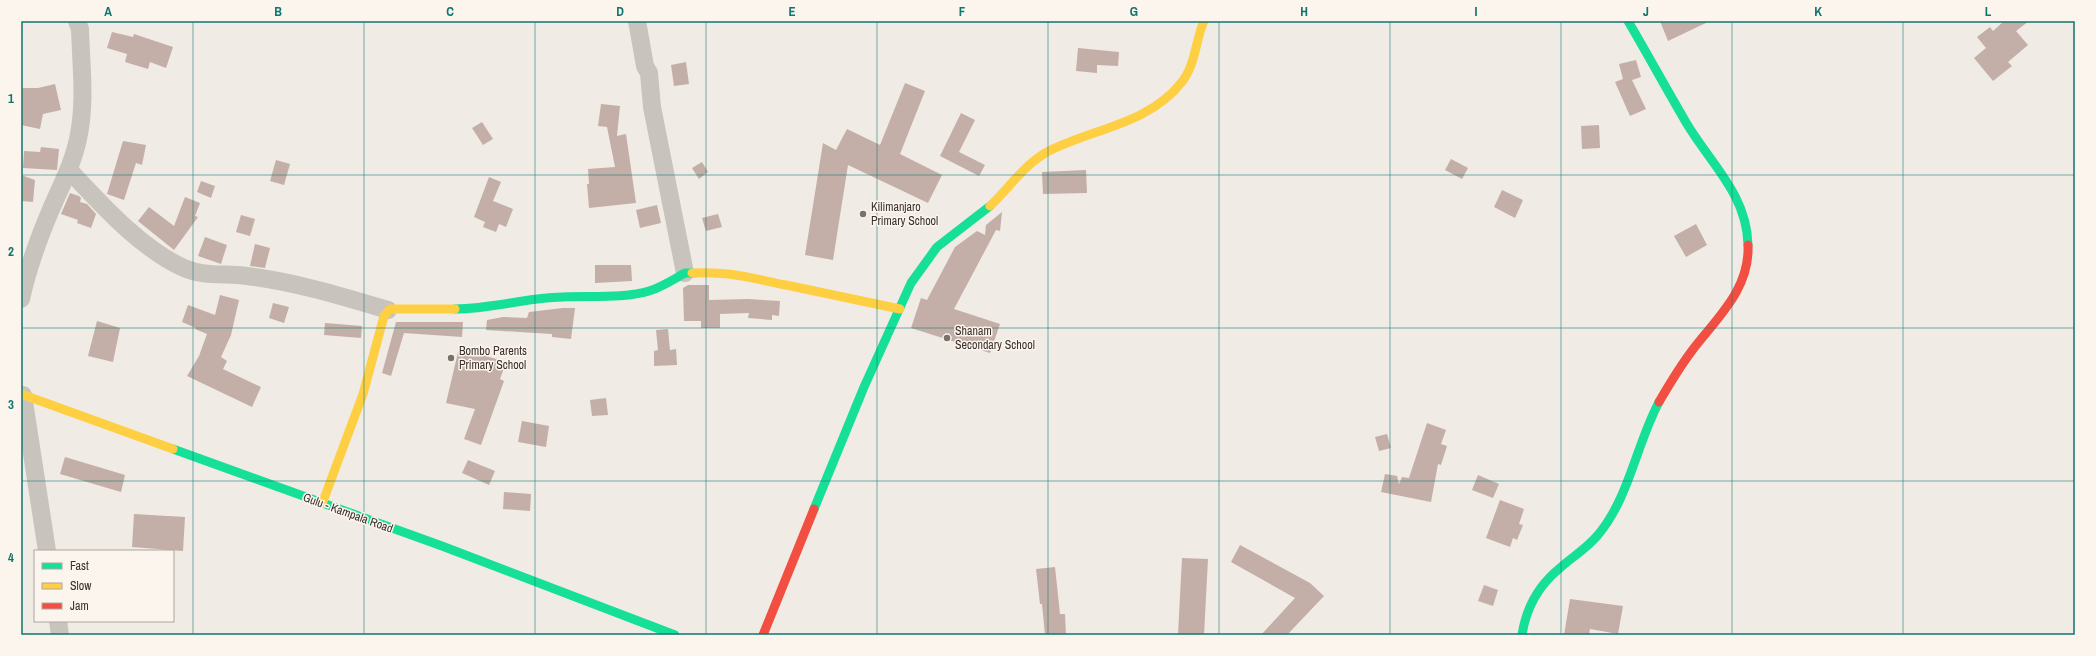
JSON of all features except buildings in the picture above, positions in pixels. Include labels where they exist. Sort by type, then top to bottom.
[{"type":"street","points":[[21,299],[27,270],[42,231],[69,170],[78,138],[83,94],[80,29],[77,21]]},
{"type":"street","points":[[637,21],[645,66],[649,73],[652,108],[685,273]]},
{"type":"street","points":[[763,635],[830,466],[900,309],[919,273],[935,249],[950,234],[989,206],[1030,163],[1045,153],[1093,134],[1153,107],[1171,94],[1191,69],[1204,21]]},
{"type":"street","points":[[1522,635],[1533,600],[1547,578],[1583,550],[1599,533],[1611,515],[1631,472],[1645,431],[1657,405],[1675,374],[1697,344],[1720,318],[1740,286],[1748,265],[1749,242],[1746,226],[1734,191],[1691,130],[1628,21]]},
{"type":"street","points":[[69,170],[136,236],[162,256],[185,268],[213,275],[246,275],[297,285],[388,310],[478,309],[526,300],[620,295],[649,291],[685,273],[729,273],[900,309]]},
{"type":"street","points":[[322,504],[357,412],[372,364],[384,316],[388,310]]},
{"type":"street","points":[[22,395],[47,550]]},
{"type":"street","name":"Gulu - Kampala Road","points":[[22,395],[165,444],[322,504],[442,546],[675,635]]},
{"type":"street","points":[[58,622],[60,635]]},
{"type":"traffic: fast","points":[[1628,21],[1696,139],[1735,195],[1746,227],[1748,245]]},
{"type":"traffic: fast","points":[[814,509],[864,387],[911,283],[937,247],[990,206]]},
{"type":"traffic: fast","points":[[455,309],[478,308],[534,299],[558,297],[638,294],[668,283],[685,273],[692,273]]},
{"type":"traffic: fast","points":[[1522,635],[1530,606],[1540,590],[1553,575],[1593,541],[1617,506],[1659,402]]},
{"type":"traffic: fast","points":[[173,449],[442,546],[675,635]]},
{"type":"traffic: slow","points":[[990,206],[1031,163],[1047,152],[1064,144],[1136,117],[1153,108],[1168,97],[1181,83],[1190,69],[1204,21]]},
{"type":"traffic: slow","points":[[692,273],[717,273],[739,276],[900,309]]},
{"type":"traffic: slow","points":[[322,504],[363,394],[384,316],[390,309],[455,309]]},
{"type":"traffic: slow","points":[[21,394],[173,449]]},
{"type":"traffic: jam","points":[[1659,402],[1671,381],[1694,348],[1731,301],[1744,275],[1748,245]]},
{"type":"traffic: jam","points":[[763,635],[814,509]]},
{"type":"place","name":"Kilimanjaro Primary School","points":[[863,214]]},
{"type":"place","name":"Shanam Secondary School","points":[[947,338]]},
{"type":"place","name":"Bombo Parents Primary School","points":[[451,358]]}]
